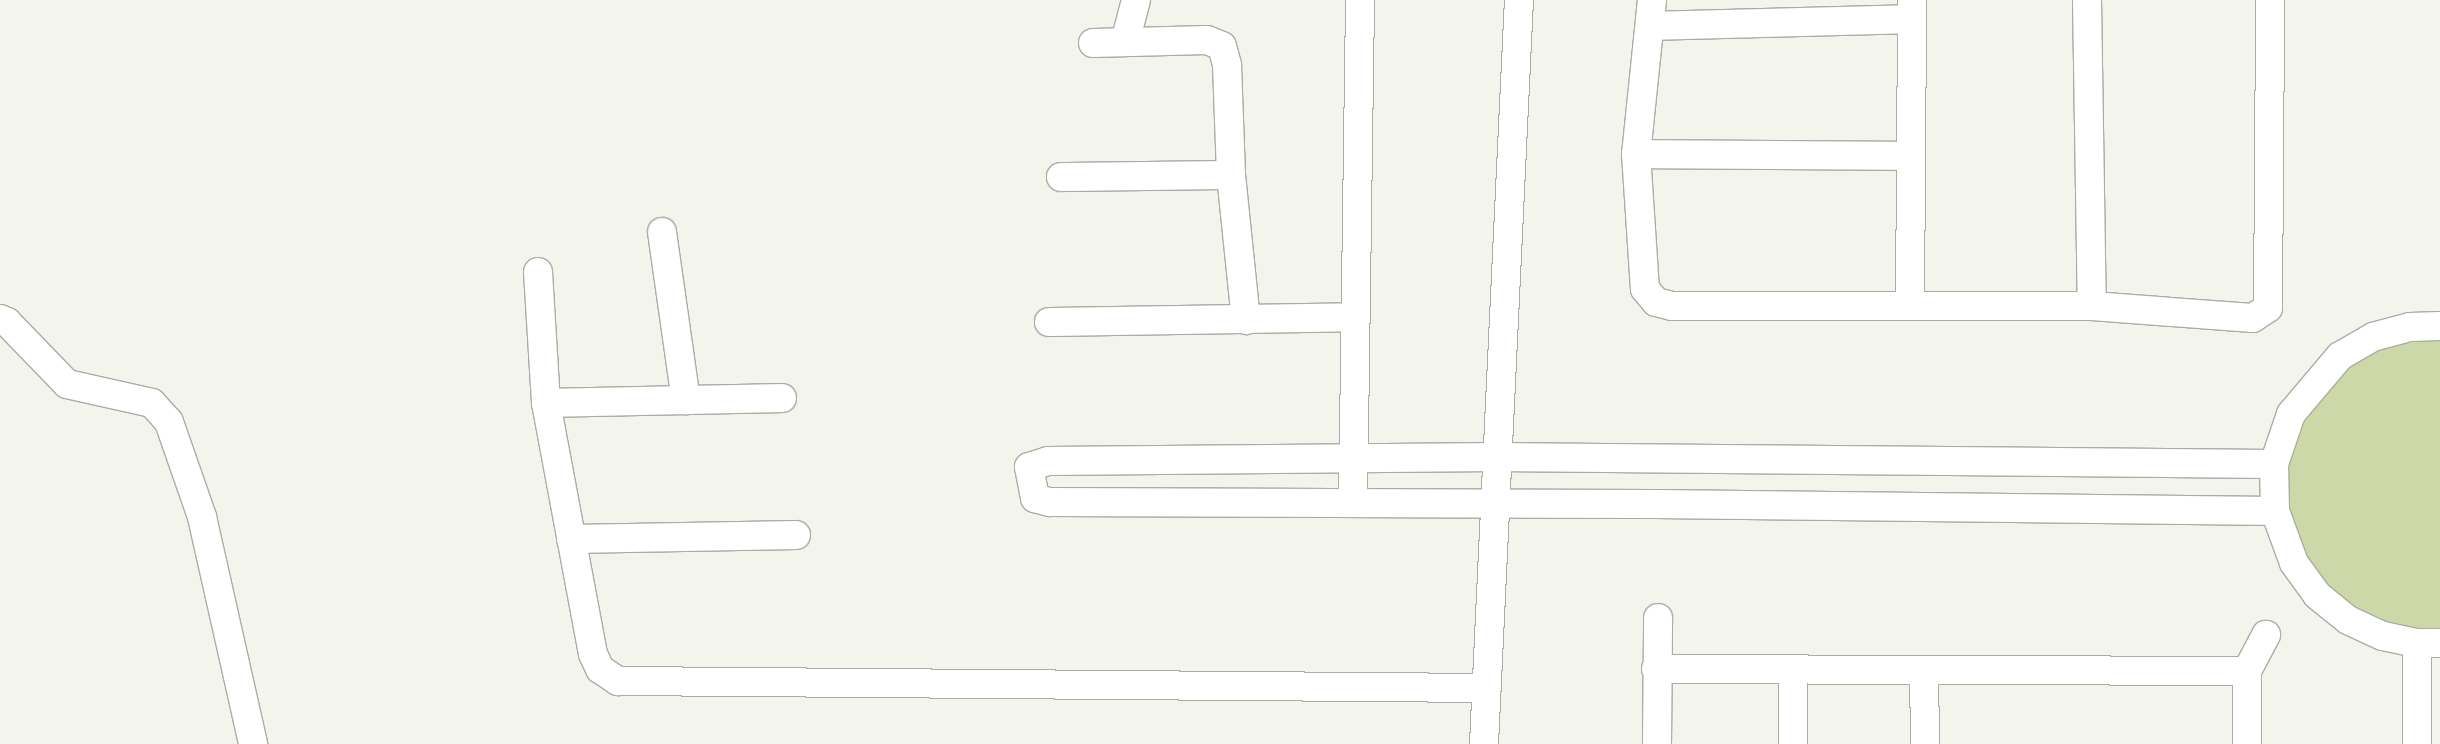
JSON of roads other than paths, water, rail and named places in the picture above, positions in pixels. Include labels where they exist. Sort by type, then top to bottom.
[{"type":"street","points":[[1125,42],[1136,0]]},
{"type":"street","points":[[1353,503],[1360,0]]},
{"type":"street","points":[[1484,744],[1484,688],[1519,0]]},
{"type":"street","points":[[2087,0],[2092,306]]},
{"type":"street","points":[[1910,304],[1912,10],[1652,13],[1636,154],[1645,289],[1656,302],[1672,306],[1910,304],[2092,306],[2253,318],[2268,308],[2270,0]]},
{"type":"street","points":[[1093,43],[1207,40],[1222,46],[1227,65],[1231,175],[1246,320]]},
{"type":"street","points":[[1636,154],[1910,156]]},
{"type":"street","points":[[1061,177],[1231,175]]},
{"type":"street","points":[[662,232],[686,400]]},
{"type":"street","points":[[538,272],[546,403],[592,654],[600,669],[618,680],[1484,688]]},
{"type":"street","points":[[1049,322],[1356,318]]},
{"type":"street","points":[[0,320],[7,322],[67,384],[152,403],[169,422],[202,517],[253,744]]},
{"type":"street","points":[[2417,744],[2429,643],[2383,636],[2348,620],[2317,594],[2294,563],[2275,511],[2274,464],[2291,414],[2340,356],[2373,337],[2410,327],[2440,326]]},
{"type":"street","points":[[546,403],[782,398]]},
{"type":"street","points":[[2274,464],[1497,457],[1355,460],[1048,461],[1029,467],[1034,498],[1048,502],[1493,503],[2275,511]]},
{"type":"street","points":[[571,539],[796,535]]},
{"type":"street","points":[[1657,744],[1656,669],[1658,618]]},
{"type":"street","points":[[2247,744],[2247,671],[2266,635]]},
{"type":"street","points":[[1656,669],[2247,671]]},
{"type":"street","points":[[1793,670],[1793,744]]},
{"type":"street","points":[[1924,670],[1925,744]]}]
